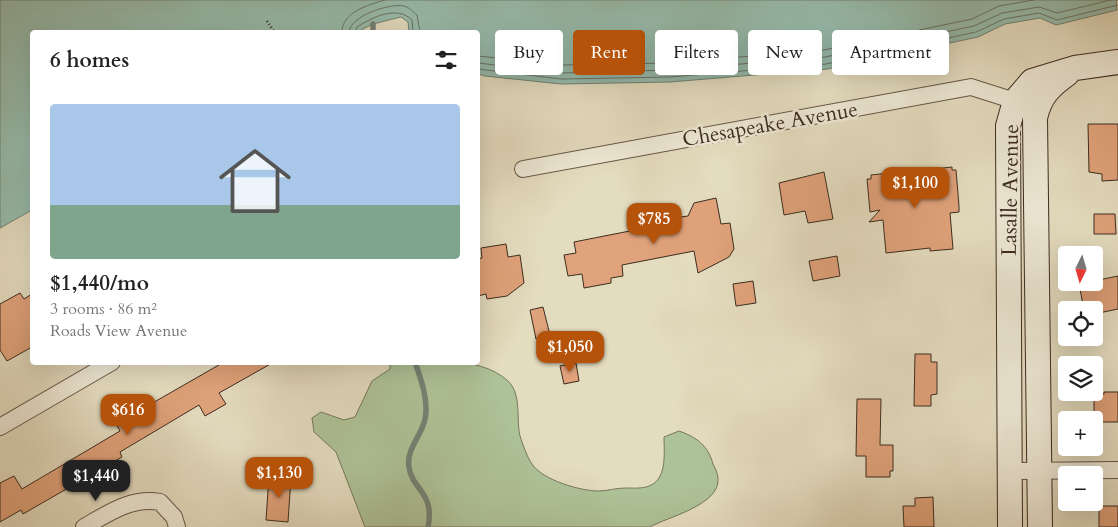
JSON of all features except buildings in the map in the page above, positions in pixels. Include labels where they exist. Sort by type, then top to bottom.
[{"type":"main road","points":[[1075,68],[1118,62]]},
{"type":"main road","name":"Lasalle Avenue","points":[[1010,527],[1008,126],[1015,101],[1032,81],[1075,68]]},
{"type":"main road","name":"Lasalle Avenue","points":[[1040,527],[1035,118],[1040,100],[1047,90],[1075,68]]},
{"type":"street","name":"Chesapeake Avenue","points":[[522,169],[971,87],[1015,101]]},
{"type":"street","points":[[0,427],[107,365]]},
{"type":"street","points":[[1009,471],[1118,470]]},
{"type":"street","points":[[84,527],[123,505],[140,500],[160,502],[174,517],[177,527]]},
{"type":"path","points":[[267,21],[273,30]]},
{"type":"shaded area","points":[[390,365],[474,365],[496,372],[508,381],[515,393],[520,436],[530,461],[537,470],[562,484],[598,491],[644,488],[652,485],[659,478],[663,469],[664,437],[679,431],[696,439],[705,447],[718,475],[717,487],[711,496],[692,509],[650,527],[365,527],[336,452],[314,432],[312,418],[321,412],[344,420],[355,417],[372,381],[390,369]]},
{"type":"water","points":[[0,0],[1118,0],[1116,1],[1117,10],[1056,25],[1040,18],[1005,24],[978,37],[949,43],[949,30],[832,30],[832,68],[822,69],[822,30],[748,30],[748,75],[755,75],[670,82],[561,84],[485,76],[480,75],[480,30],[409,30],[408,22],[401,17],[373,24],[361,30],[30,30],[30,211],[0,228]]},
{"type":"waterway","points":[[373,24],[373,30]]},
{"type":"waterway","points":[[416,365],[424,390],[426,412],[423,425],[410,454],[409,467],[414,481],[426,499],[429,515],[428,527]]}]
